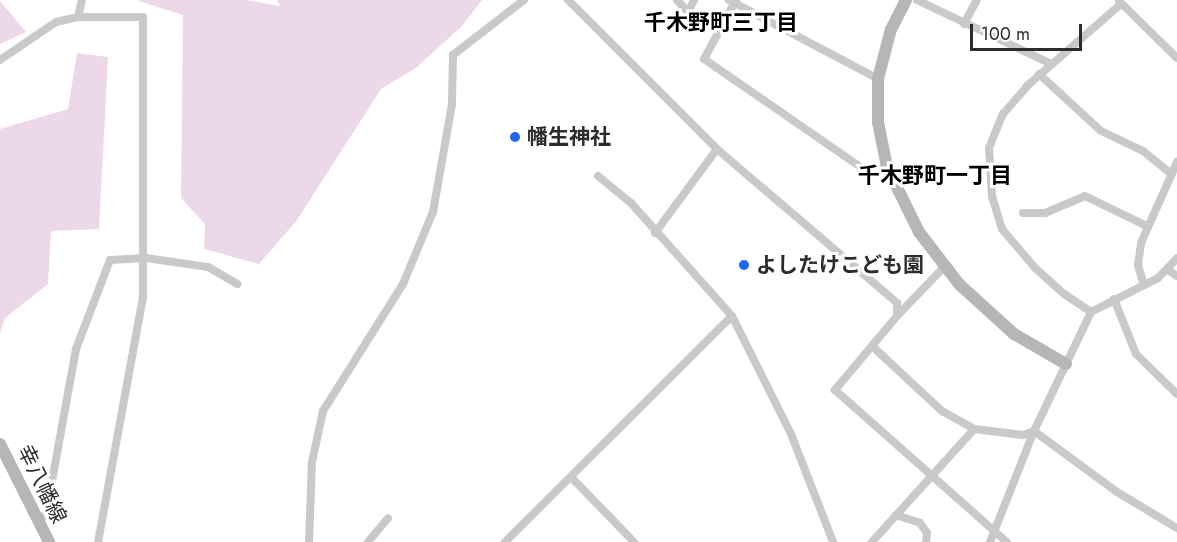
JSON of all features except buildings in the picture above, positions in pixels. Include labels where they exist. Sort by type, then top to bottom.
[{"type":"street","points":[[78,17],[82,0]]},
{"type":"street","points":[[309,542],[312,462],[323,411],[403,284],[433,212],[452,104],[453,55],[524,0]]},
{"type":"street","points":[[568,0],[717,148],[897,303],[897,316]]},
{"type":"street","points":[[678,0],[688,12],[694,0]]},
{"type":"street","points":[[906,0],[891,29],[878,79],[878,122],[888,167],[919,232],[959,284],[1014,333],[1066,364]]},
{"type":"street","points":[[917,0],[1052,64]]},
{"type":"street","points":[[964,24],[977,0]]},
{"type":"street","points":[[878,79],[733,1],[705,59],[868,172],[888,167]]},
{"type":"street","points":[[1091,312],[1064,294],[1036,269],[1016,248],[996,216],[988,162],[992,136],[1003,114],[1039,74],[1120,2],[1177,58]]},
{"type":"street","points":[[0,60],[56,22],[78,17],[143,17],[141,158],[146,258],[143,297],[99,542]]},
{"type":"street","points":[[1039,74],[1101,131],[1143,151],[1171,174]]},
{"type":"street","points":[[655,233],[717,148]]},
{"type":"street","points":[[1144,285],[1138,266],[1147,226],[1177,162]]},
{"type":"street","points":[[598,176],[631,203],[655,233],[732,316],[790,434],[833,542]]},
{"type":"street","points":[[1023,213],[1045,213],[1085,196],[1147,226]]},
{"type":"street","points":[[39,521],[46,513],[76,349],[110,260],[146,258],[208,267],[238,284]]},
{"type":"street","points":[[990,542],[1034,431],[1091,312],[1168,270],[1177,258]]},
{"type":"street","points":[[945,266],[897,316],[835,390],[1007,542]]},
{"type":"street","points":[[1168,270],[1177,276]]},
{"type":"street","points":[[1114,299],[1136,354],[1177,394]]},
{"type":"street","points":[[506,542],[732,316]]},
{"type":"street","points":[[872,346],[942,411],[974,429],[1023,435],[1034,431]]},
{"type":"street","points":[[872,542],[974,429]]},
{"type":"street","points":[[1034,431],[1117,492],[1177,528]]},
{"type":"street","name":"幸八幡線","points":[[0,444],[39,521],[46,541]]},
{"type":"street","points":[[572,478],[634,542]]},
{"type":"street","points":[[896,515],[920,523],[927,533],[926,542]]},
{"type":"street","points":[[368,542],[388,518]]},
{"type":"shaded area","points":[[136,0],[247,0],[280,6],[277,0],[482,0],[462,26],[417,67],[381,89],[297,220],[259,264],[204,249],[205,224],[181,198],[183,15]]},
{"type":"shaded area","points":[[0,1],[26,32],[0,44]]},
{"type":"shaded area","points":[[77,53],[108,57],[99,229],[51,231],[48,284],[5,318],[0,333],[0,129],[68,109]]},
{"type":"place","name":"幡生神社","points":[[515,137]]},
{"type":"place","name":"よしたけこども園","points":[[744,265]]},
{"type":"district","name":"千木野町三丁目","points":[[721,23]]},
{"type":"district","name":"千木野町一丁目","points":[[935,176]]}]
